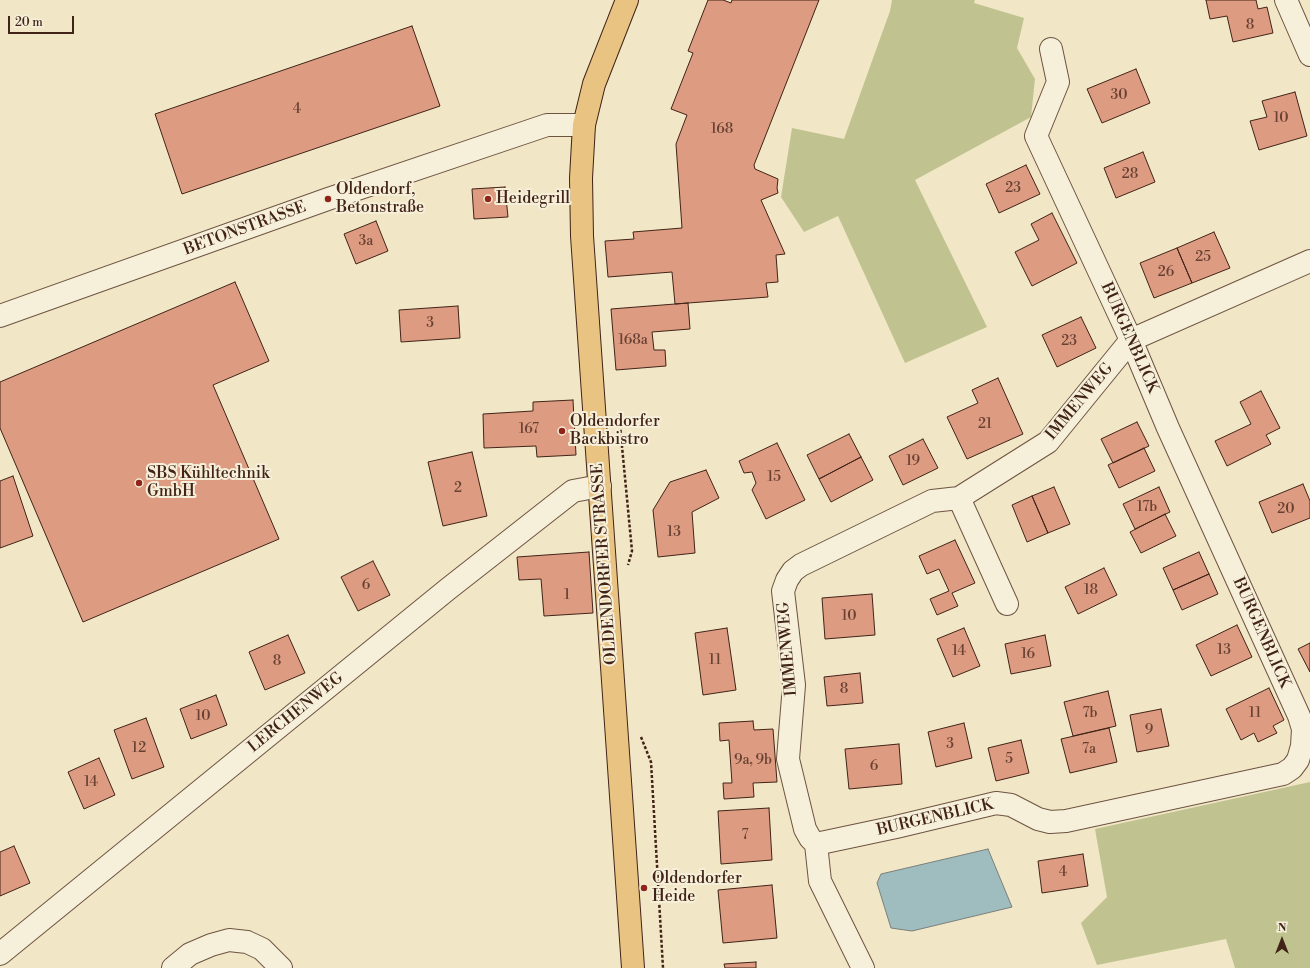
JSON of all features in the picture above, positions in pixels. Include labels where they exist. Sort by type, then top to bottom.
[{"type":"main road","name":"OLDENDORFER STRASSE","points":[[627,0],[594,84],[584,125],[581,178],[582,236],[633,968]]},
{"type":"street","points":[[1286,0],[1310,55]]},
{"type":"street","name":"BURGENBLICK","points":[[816,844],[996,803],[1011,804],[1038,819],[1050,822],[1066,821],[1283,774],[1292,768],[1298,760],[1302,746],[1303,729],[1299,716],[1168,428],[1131,340],[1036,136],[1058,82],[1051,49]]},
{"type":"street","name":"BETONSTRASSE","points":[[0,316],[321,202],[547,125],[584,125]]},
{"type":"street","name":"IMMENWEG","points":[[863,968],[820,881],[816,844],[810,838],[806,828],[788,759],[794,685],[783,591],[792,571],[801,565],[932,501],[959,498],[1048,442],[1131,340],[1310,261]]},
{"type":"street","name":"LERCHENWEG","points":[[0,954],[442,594],[573,491],[600,486]]},
{"type":"street","points":[[959,498],[1007,604]]},
{"type":"street","points":[[173,968],[190,954],[211,945],[229,940],[247,942],[262,949],[281,968]]},
{"type":"path","points":[[618,412],[632,551],[628,566]]},
{"type":"path","points":[[640,735],[651,762],[663,968]]},
{"type":"green space","points":[[892,0],[975,0],[974,3],[1024,18],[1017,48],[1035,79],[1031,117],[915,180],[987,327],[905,363],[838,216],[804,232],[781,197],[792,128],[844,139],[890,11]]},
{"type":"green space","points":[[1310,782],[1310,968],[1235,968],[1226,939],[1097,965],[1081,923],[1107,897],[1095,829]]},
{"type":"water","points":[[988,849],[1012,907],[912,931],[891,928],[877,883],[881,874]]},
{"type":"building","points":[[708,0],[723,0],[731,3],[732,0],[819,0],[754,165],[755,169],[778,179],[778,193],[761,200],[785,254],[776,255],[778,282],[766,283],[768,297],[675,304],[672,272],[608,277],[605,241],[634,239],[633,232],[682,228],[676,144],[687,115],[671,109],[693,53],[688,51]]},
{"type":"building","points":[[1206,0],[1256,0],[1258,9],[1267,7],[1273,33],[1233,42],[1227,16],[1210,19]]},
{"type":"building","points":[[412,26],[440,106],[182,194],[155,114]]},
{"type":"building","points":[[1136,69],[1150,103],[1102,123],[1087,89]]},
{"type":"building","points":[[1295,92],[1307,136],[1259,150],[1250,121],[1267,117],[1262,101]]},
{"type":"building","points":[[1143,152],[1155,182],[1116,198],[1104,168]]},
{"type":"building","points":[[1026,165],[1040,194],[999,213],[986,184]]},
{"type":"building","points":[[505,187],[508,217],[474,219],[472,189]]},
{"type":"building","points":[[1052,213],[1077,263],[1032,286],[1015,252],[1039,240],[1031,224]]},
{"type":"building","points":[[376,221],[388,251],[356,264],[344,234]]},
{"type":"building","points":[[1214,232],[1230,268],[1192,283],[1177,248]]},
{"type":"building","points":[[1177,248],[1192,283],[1154,298],[1140,263]]},
{"type":"building","name":"SBS Kühltechnik GmbH","points":[[235,282],[269,361],[213,385],[279,539],[83,622],[0,428],[0,382]]},
{"type":"building","points":[[688,303],[690,329],[652,332],[654,350],[665,350],[666,366],[616,370],[611,309]]},
{"type":"building","points":[[458,306],[460,338],[401,342],[399,310]]},
{"type":"building","points":[[1081,317],[1096,348],[1057,367],[1042,335]]},
{"type":"building","points":[[998,378],[1023,434],[967,459],[947,417],[978,403],[972,390]]},
{"type":"building","points":[[1261,391],[1280,428],[1266,435],[1271,444],[1227,466],[1215,441],[1251,424],[1240,402]]},
{"type":"building","points":[[573,400],[576,455],[537,457],[536,446],[484,448],[483,414],[533,411],[533,402]]},
{"type":"building","points":[[1137,422],[1149,446],[1113,463],[1101,439]]},
{"type":"building","points":[[849,434],[861,457],[819,479],[807,455]]},
{"type":"building","points":[[923,439],[938,468],[903,485],[889,456]]},
{"type":"building","points":[[777,443],[805,500],[766,519],[752,490],[756,483],[752,472],[744,473],[739,461]]},
{"type":"building","points":[[1144,448],[1155,471],[1119,488],[1108,465]]},
{"type":"building","points":[[472,452],[487,516],[443,526],[428,462]]},
{"type":"building","points":[[861,457],[873,480],[831,502],[819,479]]},
{"type":"building","points":[[706,470],[719,498],[692,512],[695,553],[658,557],[653,510],[670,482]]},
{"type":"building","points":[[13,476],[33,536],[0,548],[0,481]]},
{"type":"building","points":[[1303,484],[1310,501],[1310,518],[1272,533],[1259,502]]},
{"type":"building","points":[[1054,487],[1070,524],[1048,533],[1032,496]]},
{"type":"building","points":[[1159,487],[1170,512],[1135,529],[1123,504]]},
{"type":"building","points":[[1032,496],[1048,533],[1027,542],[1012,505]]},
{"type":"building","points":[[1165,514],[1176,536],[1141,553],[1130,532]]},
{"type":"building","points":[[955,540],[975,583],[952,593],[958,606],[937,615],[930,599],[949,591],[939,569],[927,574],[919,556]]},
{"type":"building","points":[[589,552],[593,613],[544,616],[541,579],[519,580],[517,557]]},
{"type":"building","points":[[1199,552],[1209,574],[1173,590],[1163,568]]},
{"type":"building","points":[[373,561],[390,595],[358,611],[341,577]]},
{"type":"building","points":[[1104,568],[1117,595],[1078,614],[1065,587]]},
{"type":"building","points":[[1209,574],[1218,594],[1182,610],[1173,590]]},
{"type":"building","points":[[872,594],[875,635],[825,639],[822,598]]},
{"type":"building","points":[[1237,625],[1252,657],[1211,676],[1196,645]]},
{"type":"building","points":[[727,628],[736,690],[703,695],[695,633]]},
{"type":"building","points":[[964,628],[980,666],[953,677],[937,639]]},
{"type":"building","points":[[288,635],[305,673],[265,690],[249,652]]},
{"type":"building","points":[[1045,635],[1051,666],[1011,674],[1005,644]]},
{"type":"building","points":[[1310,643],[1310,672],[1298,649]]},
{"type":"building","points":[[860,673],[863,703],[827,706],[824,677]]},
{"type":"building","points":[[1269,688],[1284,720],[1273,726],[1277,733],[1258,742],[1254,733],[1241,740],[1226,709]]},
{"type":"building","points":[[1108,691],[1116,726],[1073,736],[1064,702]]},
{"type":"building","points":[[216,695],[227,725],[191,739],[180,709]]},
{"type":"building","points":[[1161,709],[1169,746],[1137,752],[1130,715]]},
{"type":"building","points":[[146,718],[164,767],[132,779],[114,730]]},
{"type":"building","points":[[753,721],[754,730],[773,729],[777,782],[753,783],[754,797],[724,799],[723,783],[732,783],[729,740],[720,741],[719,723]]},
{"type":"building","points":[[964,723],[972,758],[936,767],[928,732]]},
{"type":"building","points":[[1109,728],[1117,762],[1070,773],[1061,739]]},
{"type":"building","points":[[1021,740],[1029,773],[996,781],[988,748]]},
{"type":"building","points":[[899,744],[902,784],[849,789],[845,749]]},
{"type":"building","points":[[99,758],[115,795],[84,809],[68,772]]},
{"type":"building","points":[[769,808],[772,860],[721,864],[718,811]]},
{"type":"building","points":[[14,846],[30,883],[0,896],[0,852]]},
{"type":"building","points":[[1083,854],[1088,886],[1042,893],[1038,861]]},
{"type":"building","points":[[772,885],[777,938],[723,943],[718,890]]},
{"type":"building","points":[[756,962],[756,968],[725,968],[724,964]]},
{"type":"place","name":"Oldendorf, Betonstraße","points":[[328,199]]},
{"type":"place","name":"Heidegrill","points":[[488,199]]},
{"type":"place","name":"Oldendorfer Backbistro","points":[[562,431]]},
{"type":"place","name":"SBS Kühltechnik GmbH","points":[[139,483]]},
{"type":"place","name":"Oldendorfer Heide","points":[[644,888]]}]
